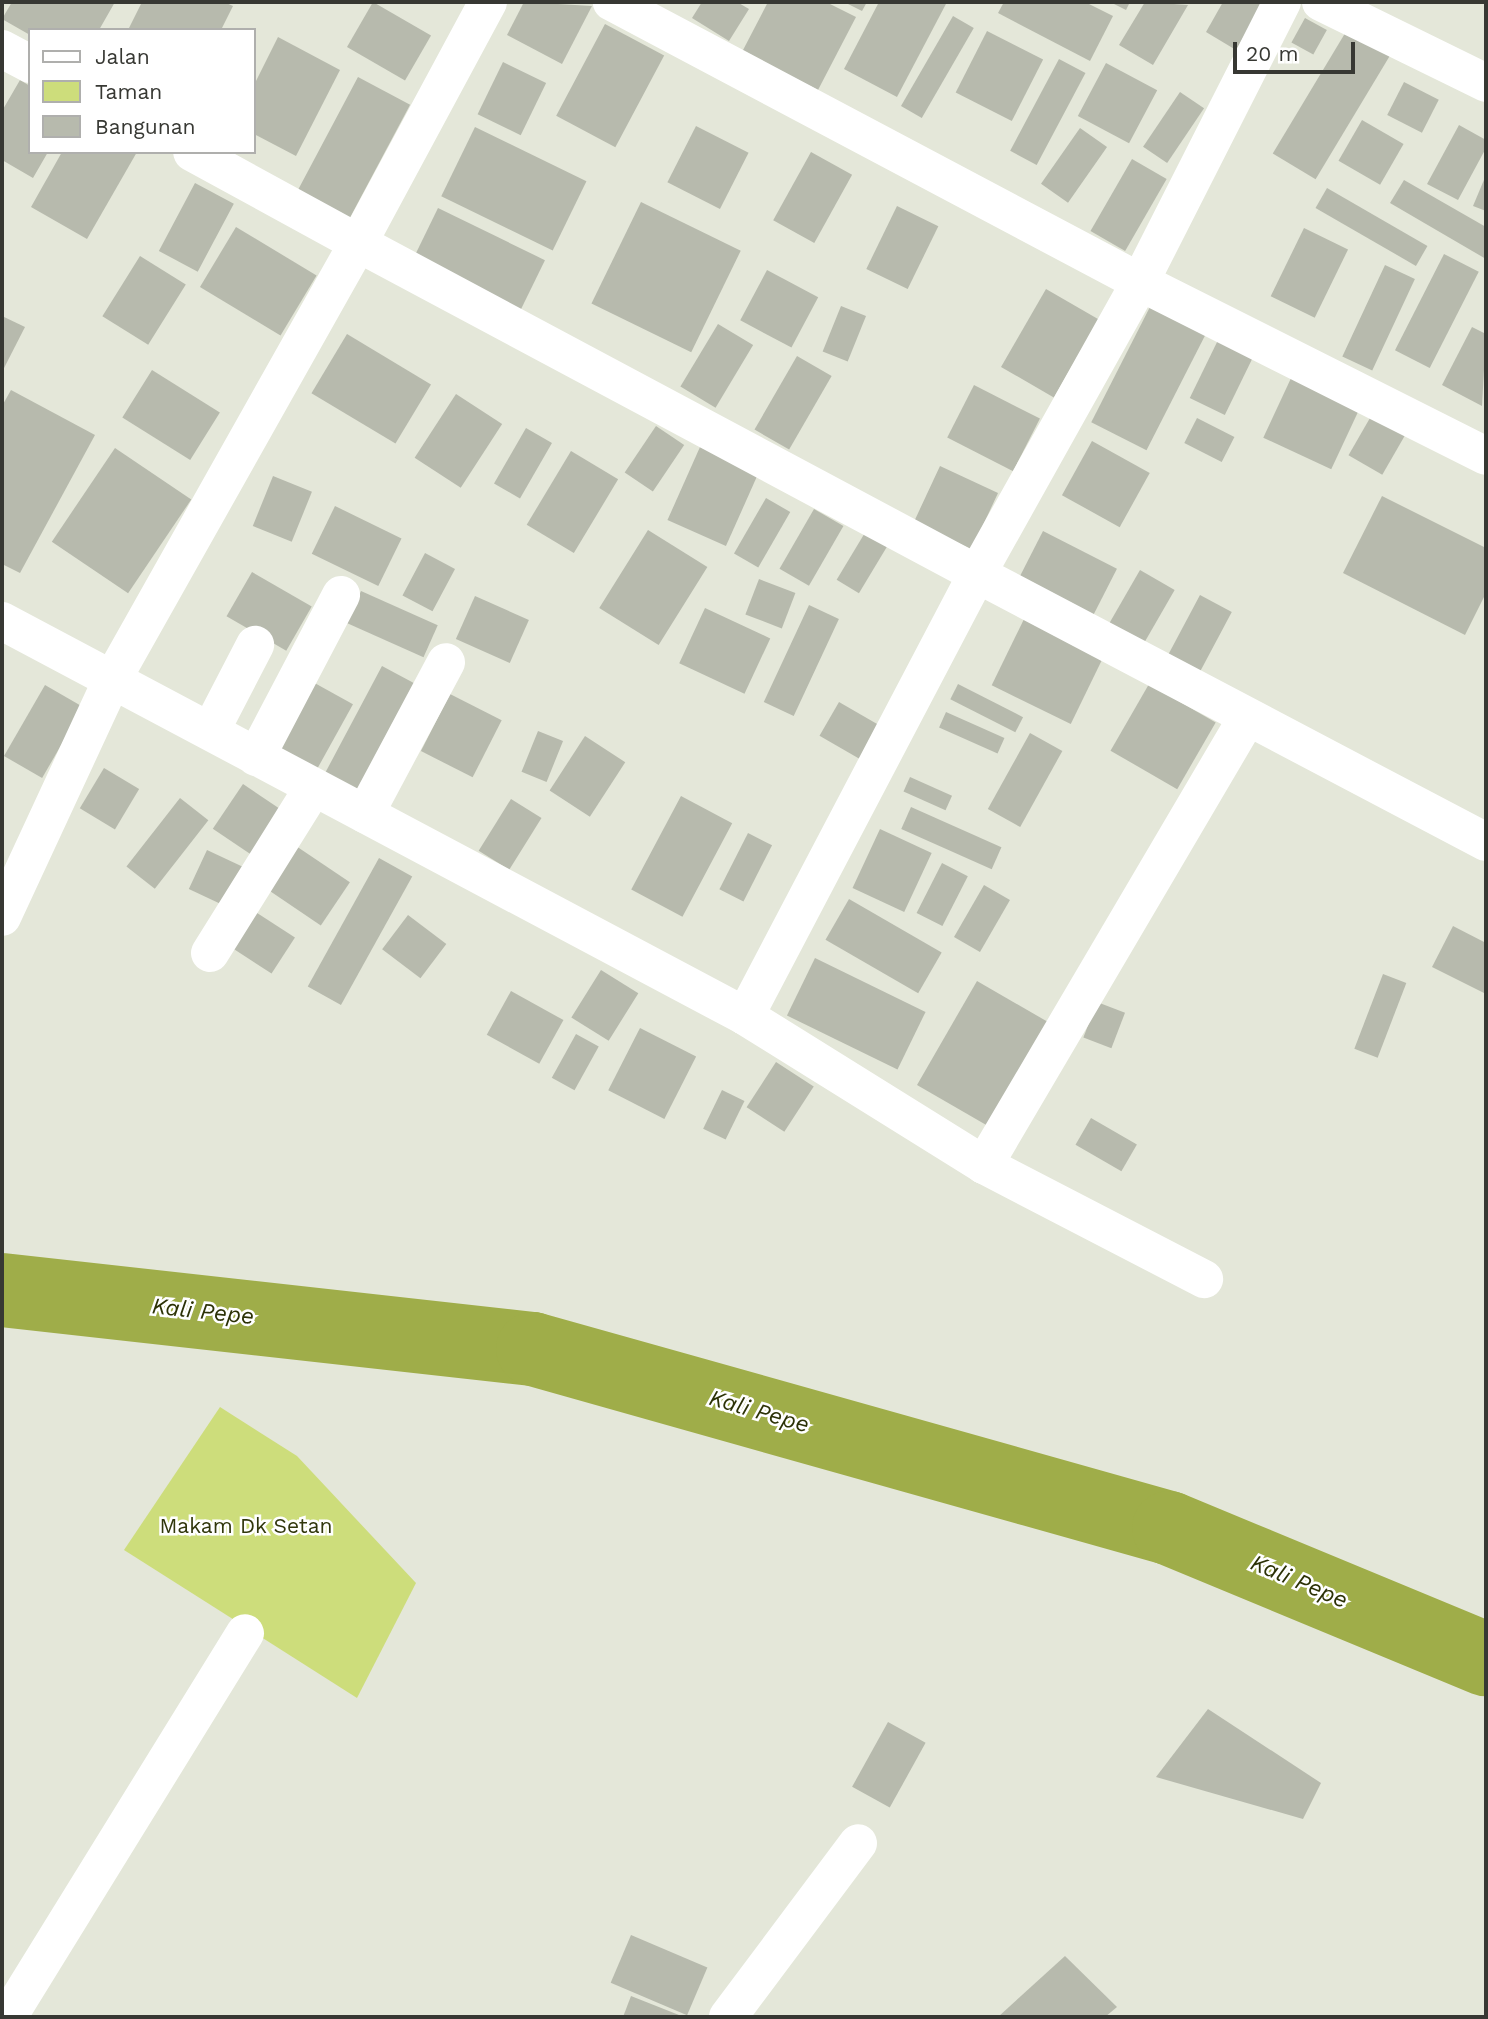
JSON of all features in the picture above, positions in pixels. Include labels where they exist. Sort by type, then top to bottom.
[{"type":"street","points":[[2,917],[113,680],[358,243],[488,2]]},
{"type":"street","points":[[612,2],[1140,282],[1486,456]]},
{"type":"street","points":[[745,1016],[977,575],[1140,282],[1282,2]]},
{"type":"street","points":[[1321,2],[1486,83]]},
{"type":"street","points":[[196,154],[977,575],[1486,842]]},
{"type":"street","points":[[256,757],[341,595]]},
{"type":"street","points":[[2,621],[745,1016],[984,1166],[1204,1279]]},
{"type":"street","points":[[211,730],[255,645]]},
{"type":"street","points":[[365,814],[446,662]]},
{"type":"street","points":[[984,1166],[1247,718]]},
{"type":"street","points":[[210,953],[313,788]]},
{"type":"street","points":[[8,2017],[245,1633]]},
{"type":"street","points":[[727,2017],[858,1843]]},
{"type":"green space","name":"Makam Dk Setan","points":[[220,1407],[297,1456],[416,1583],[357,1698],[124,1550]]},
{"type":"building","points":[[12,2],[115,2],[100,28],[28,28],[28,34],[2,19]]},
{"type":"building","points":[[142,2],[224,2],[233,6],[222,28],[129,28]]},
{"type":"building","points":[[373,2],[431,36],[405,81],[347,47]]},
{"type":"building","points":[[524,2],[592,6],[562,64],[507,35]]},
{"type":"building","points":[[702,2],[737,2],[749,9],[729,41],[692,18]]},
{"type":"building","points":[[768,2],[826,2],[856,17],[818,90],[742,52]]},
{"type":"building","points":[[844,2],[867,2],[862,11]]},
{"type":"building","points":[[879,2],[947,2],[897,97],[844,69]]},
{"type":"building","points":[[1004,2],[1085,2],[1113,16],[1090,61],[998,13]]},
{"type":"building","points":[[1110,2],[1130,2],[1126,10]]},
{"type":"building","points":[[1145,2],[1188,5],[1153,65],[1119,45]]},
{"type":"building","points":[[1223,2],[1264,2],[1236,50],[1206,32]]},
{"type":"building","points":[[953,16],[974,28],[922,118],[901,106]]},
{"type":"building","points":[[1305,18],[1327,30],[1313,55],[1291,42]]},
{"type":"building","points":[[605,24],[664,55],[615,147],[556,116]]},
{"type":"building","points":[[1350,25],[1393,51],[1316,179],[1273,154]]},
{"type":"building","points":[[987,31],[1043,60],[1012,121],[956,92]]},
{"type":"building","points":[[278,37],[340,70],[296,156],[256,135],[256,81]]},
{"type":"building","points":[[1059,59],[1085,73],[1037,165],[1010,151]]},
{"type":"building","points":[[503,62],[546,83],[521,135],[478,114]]},
{"type":"building","points":[[1106,63],[1157,90],[1129,143],[1078,116]]},
{"type":"building","points":[[358,77],[410,105],[349,220],[296,193]]},
{"type":"building","points":[[20,80],[28,85],[28,154],[47,154],[33,178],[2,160],[2,111]]},
{"type":"building","points":[[1404,82],[1439,100],[1422,133],[1387,115]]},
{"type":"building","points":[[1180,92],[1204,108],[1167,163],[1143,147]]},
{"type":"building","points":[[1362,120],[1404,144],[1380,185],[1338,161]]},
{"type":"building","points":[[1459,125],[1486,140],[1486,148],[1458,200],[1427,184]]},
{"type":"building","points":[[696,126],[749,153],[720,209],[667,182]]},
{"type":"building","points":[[475,127],[586,181],[553,251],[441,196]]},
{"type":"building","points":[[1080,128],[1107,147],[1068,203],[1041,184]]},
{"type":"building","points":[[811,152],[852,175],[814,243],[773,220]]},
{"type":"building","points":[[61,154],[136,154],[87,239],[31,207]]},
{"type":"building","points":[[1132,159],[1167,179],[1125,251],[1090,231]]},
{"type":"building","points":[[1486,175],[1486,211],[1473,206]]},
{"type":"building","points":[[1404,180],[1486,227],[1486,259],[1390,203]]},
{"type":"building","points":[[195,183],[234,204],[198,272],[159,251]]},
{"type":"building","points":[[1327,188],[1427,246],[1416,266],[1316,208]]},
{"type":"building","points":[[641,202],[741,251],[691,352],[591,304]]},
{"type":"building","points":[[897,206],[938,226],[908,289],[866,269]]},
{"type":"building","points":[[438,208],[545,260],[519,314],[412,262]]},
{"type":"building","points":[[236,227],[317,275],[281,335],[200,287]]},
{"type":"building","points":[[1304,228],[1348,249],[1315,318],[1271,296]]},
{"type":"building","points":[[1444,254],[1479,272],[1430,368],[1395,350]]},
{"type":"building","points":[[140,256],[186,285],[148,345],[102,316]]},
{"type":"building","points":[[1385,265],[1415,279],[1372,370],[1342,357]]},
{"type":"building","points":[[767,270],[818,297],[791,348],[740,320]]},
{"type":"building","points":[[1046,289],[1099,320],[1054,397],[1001,367]]},
{"type":"building","points":[[1153,301],[1208,329],[1146,450],[1091,422]]},
{"type":"building","points":[[841,306],[866,316],[848,362],[823,351]]},
{"type":"building","points":[[2,316],[25,327],[2,372]]},
{"type":"building","points":[[718,324],[753,345],[716,408],[680,387]]},
{"type":"building","points":[[1472,327],[1486,334],[1482,406],[1442,385]]},
{"type":"building","points":[[347,334],[431,384],[395,444],[311,393]]},
{"type":"building","points":[[1220,336],[1255,353],[1225,415],[1190,398]]},
{"type":"building","points":[[797,356],[832,376],[789,450],[754,430]]},
{"type":"building","points":[[152,370],[220,412],[190,460],[122,417]]},
{"type":"building","points":[[1292,376],[1360,408],[1331,469],[1263,438]]},
{"type":"building","points":[[974,385],[1040,419],[1013,471],[947,438]]},
{"type":"building","points":[[11,390],[95,435],[20,573],[2,564],[2,406]]},
{"type":"building","points":[[456,394],[502,424],[461,488],[415,458]]},
{"type":"building","points":[[1374,411],[1408,430],[1382,475],[1348,455]]},
{"type":"building","points":[[1197,418],[1234,437],[1222,462],[1184,443]]},
{"type":"building","points":[[656,426],[684,445],[653,491],[625,472]]},
{"type":"building","points":[[526,428],[552,443],[520,498],[494,483]]},
{"type":"building","points":[[1092,441],[1150,473],[1120,527],[1062,495]]},
{"type":"building","points":[[700,447],[758,473],[726,546],[667,520]]},
{"type":"building","points":[[115,448],[191,499],[128,593],[52,542]]},
{"type":"building","points":[[571,451],[618,479],[574,553],[527,525]]},
{"type":"building","points":[[940,466],[998,493],[972,549],[914,522]]},
{"type":"building","points":[[273,476],[312,492],[292,542],[253,526]]},
{"type":"building","points":[[1382,496],[1486,548],[1486,593],[1465,635],[1343,573]]},
{"type":"building","points":[[766,498],[790,512],[758,567],[734,553]]},
{"type":"building","points":[[335,506],[402,538],[378,586],[312,554]]},
{"type":"building","points":[[814,509],[843,526],[809,586],[780,569]]},
{"type":"building","points":[[648,530],[707,567],[659,645],[599,608]]},
{"type":"building","points":[[866,531],[888,544],[859,593],[837,580]]},
{"type":"building","points":[[1043,531],[1117,569],[1091,619],[1017,582]]},
{"type":"building","points":[[425,553],[455,569],[432,611],[402,595]]},
{"type":"building","points":[[1140,570],[1175,590],[1141,649],[1106,629]]},
{"type":"building","points":[[252,572],[312,606],[286,651],[226,616]]},
{"type":"building","points":[[759,579],[795,593],[782,628],[745,614]]},
{"type":"building","points":[[361,591],[438,625],[424,657],[347,623]]},
{"type":"building","points":[[1200,595],[1232,612],[1198,675],[1166,659]]},
{"type":"building","points":[[475,596],[529,620],[510,663],[456,639]]},
{"type":"building","points":[[809,605],[839,619],[794,716],[764,702]]},
{"type":"building","points":[[705,608],[770,638],[744,694],[679,663]]},
{"type":"building","points":[[1025,617],[1104,656],[1071,724],[992,685]]},
{"type":"building","points":[[382,666],[422,687],[364,795],[325,774]]},
{"type":"building","points":[[311,681],[353,704],[314,775],[272,752]]},
{"type":"building","points":[[958,684],[1023,717],[1015,732],[950,699]]},
{"type":"building","points":[[1149,684],[1216,722],[1177,789],[1110,751]]},
{"type":"building","points":[[45,685],[83,707],[42,778],[4,756]]},
{"type":"building","points":[[450,694],[502,720],[473,777],[421,751]]},
{"type":"building","points":[[839,702],[883,728],[864,761],[820,736]]},
{"type":"building","points":[[946,712],[1004,738],[998,754],[939,728]]},
{"type":"building","points":[[538,731],[563,741],[547,782],[522,772]]},
{"type":"building","points":[[1030,733],[1062,751],[1020,827],[988,809]]},
{"type":"building","points":[[585,736],[625,762],[590,817],[550,791]]},
{"type":"building","points":[[104,768],[139,789],[115,829],[80,808]]},
{"type":"building","points":[[910,777],[952,796],[946,810],[903,792]]},
{"type":"building","points":[[243,784],[282,810],[252,855],[213,829]]},
{"type":"building","points":[[681,796],[732,823],[682,917],[631,890]]},
{"type":"building","points":[[180,798],[208,820],[155,889],[126,867]]},
{"type":"building","points":[[511,799],[542,818],[509,870],[479,851]]},
{"type":"building","points":[[911,807],[1001,847],[992,869],[901,829]]},
{"type":"building","points":[[880,829],[932,853],[904,912],[853,888]]},
{"type":"building","points":[[748,833],[772,845],[743,901],[719,889]]},
{"type":"building","points":[[296,846],[350,882],[321,925],[267,889]]},
{"type":"building","points":[[207,850],[243,867],[225,906],[189,889]]},
{"type":"building","points":[[379,858],[412,876],[341,1005],[308,987]]},
{"type":"building","points":[[942,863],[968,876],[942,926],[917,913]]},
{"type":"building","points":[[984,885],[1010,900],[980,952],[954,937]]},
{"type":"building","points":[[849,899],[942,952],[918,993],[826,940]]},
{"type":"building","points":[[248,907],[295,937],[272,974],[225,943]]},
{"type":"building","points":[[408,915],[446,944],[420,978],[382,949]]},
{"type":"building","points":[[1453,926],[1486,943],[1486,994],[1432,967]]},
{"type":"building","points":[[815,958],[926,1012],[897,1069],[787,1016]]},
{"type":"building","points":[[601,970],[638,993],[609,1041],[571,1017]]},
{"type":"building","points":[[1383,974],[1406,983],[1378,1058],[1354,1049]]},
{"type":"building","points":[[977,981],[1050,1023],[990,1127],[917,1085]]},
{"type":"building","points":[[511,991],[563,1020],[539,1064],[487,1035]]},
{"type":"building","points":[[1097,1002],[1125,1013],[1111,1048],[1083,1037]]},
{"type":"building","points":[[640,1028],[696,1057],[664,1119],[608,1090]]},
{"type":"building","points":[[576,1034],[599,1047],[574,1090],[552,1078]]},
{"type":"building","points":[[776,1062],[814,1087],[784,1132],[747,1107]]},
{"type":"building","points":[[722,1090],[744,1101],[726,1140],[703,1129]]},
{"type":"building","points":[[1091,1118],[1137,1144],[1121,1171],[1076,1145]]},
{"type":"building","points":[[1208,1709],[1321,1783],[1303,1819],[1156,1777]]},
{"type":"building","points":[[888,1722],[926,1743],[890,1808],[852,1787]]},
{"type":"building","points":[[631,1935],[707,1967],[687,2015],[611,1983]]},
{"type":"building","points":[[1065,1956],[1117,2007],[1105,2017],[998,2017]]},
{"type":"building","points":[[631,1996],[679,2015],[623,2017]]},
{"type":"waterway","name":"Kali Pepe","points":[[2,1290],[533,1349],[1169,1528],[1486,1659]]}]
